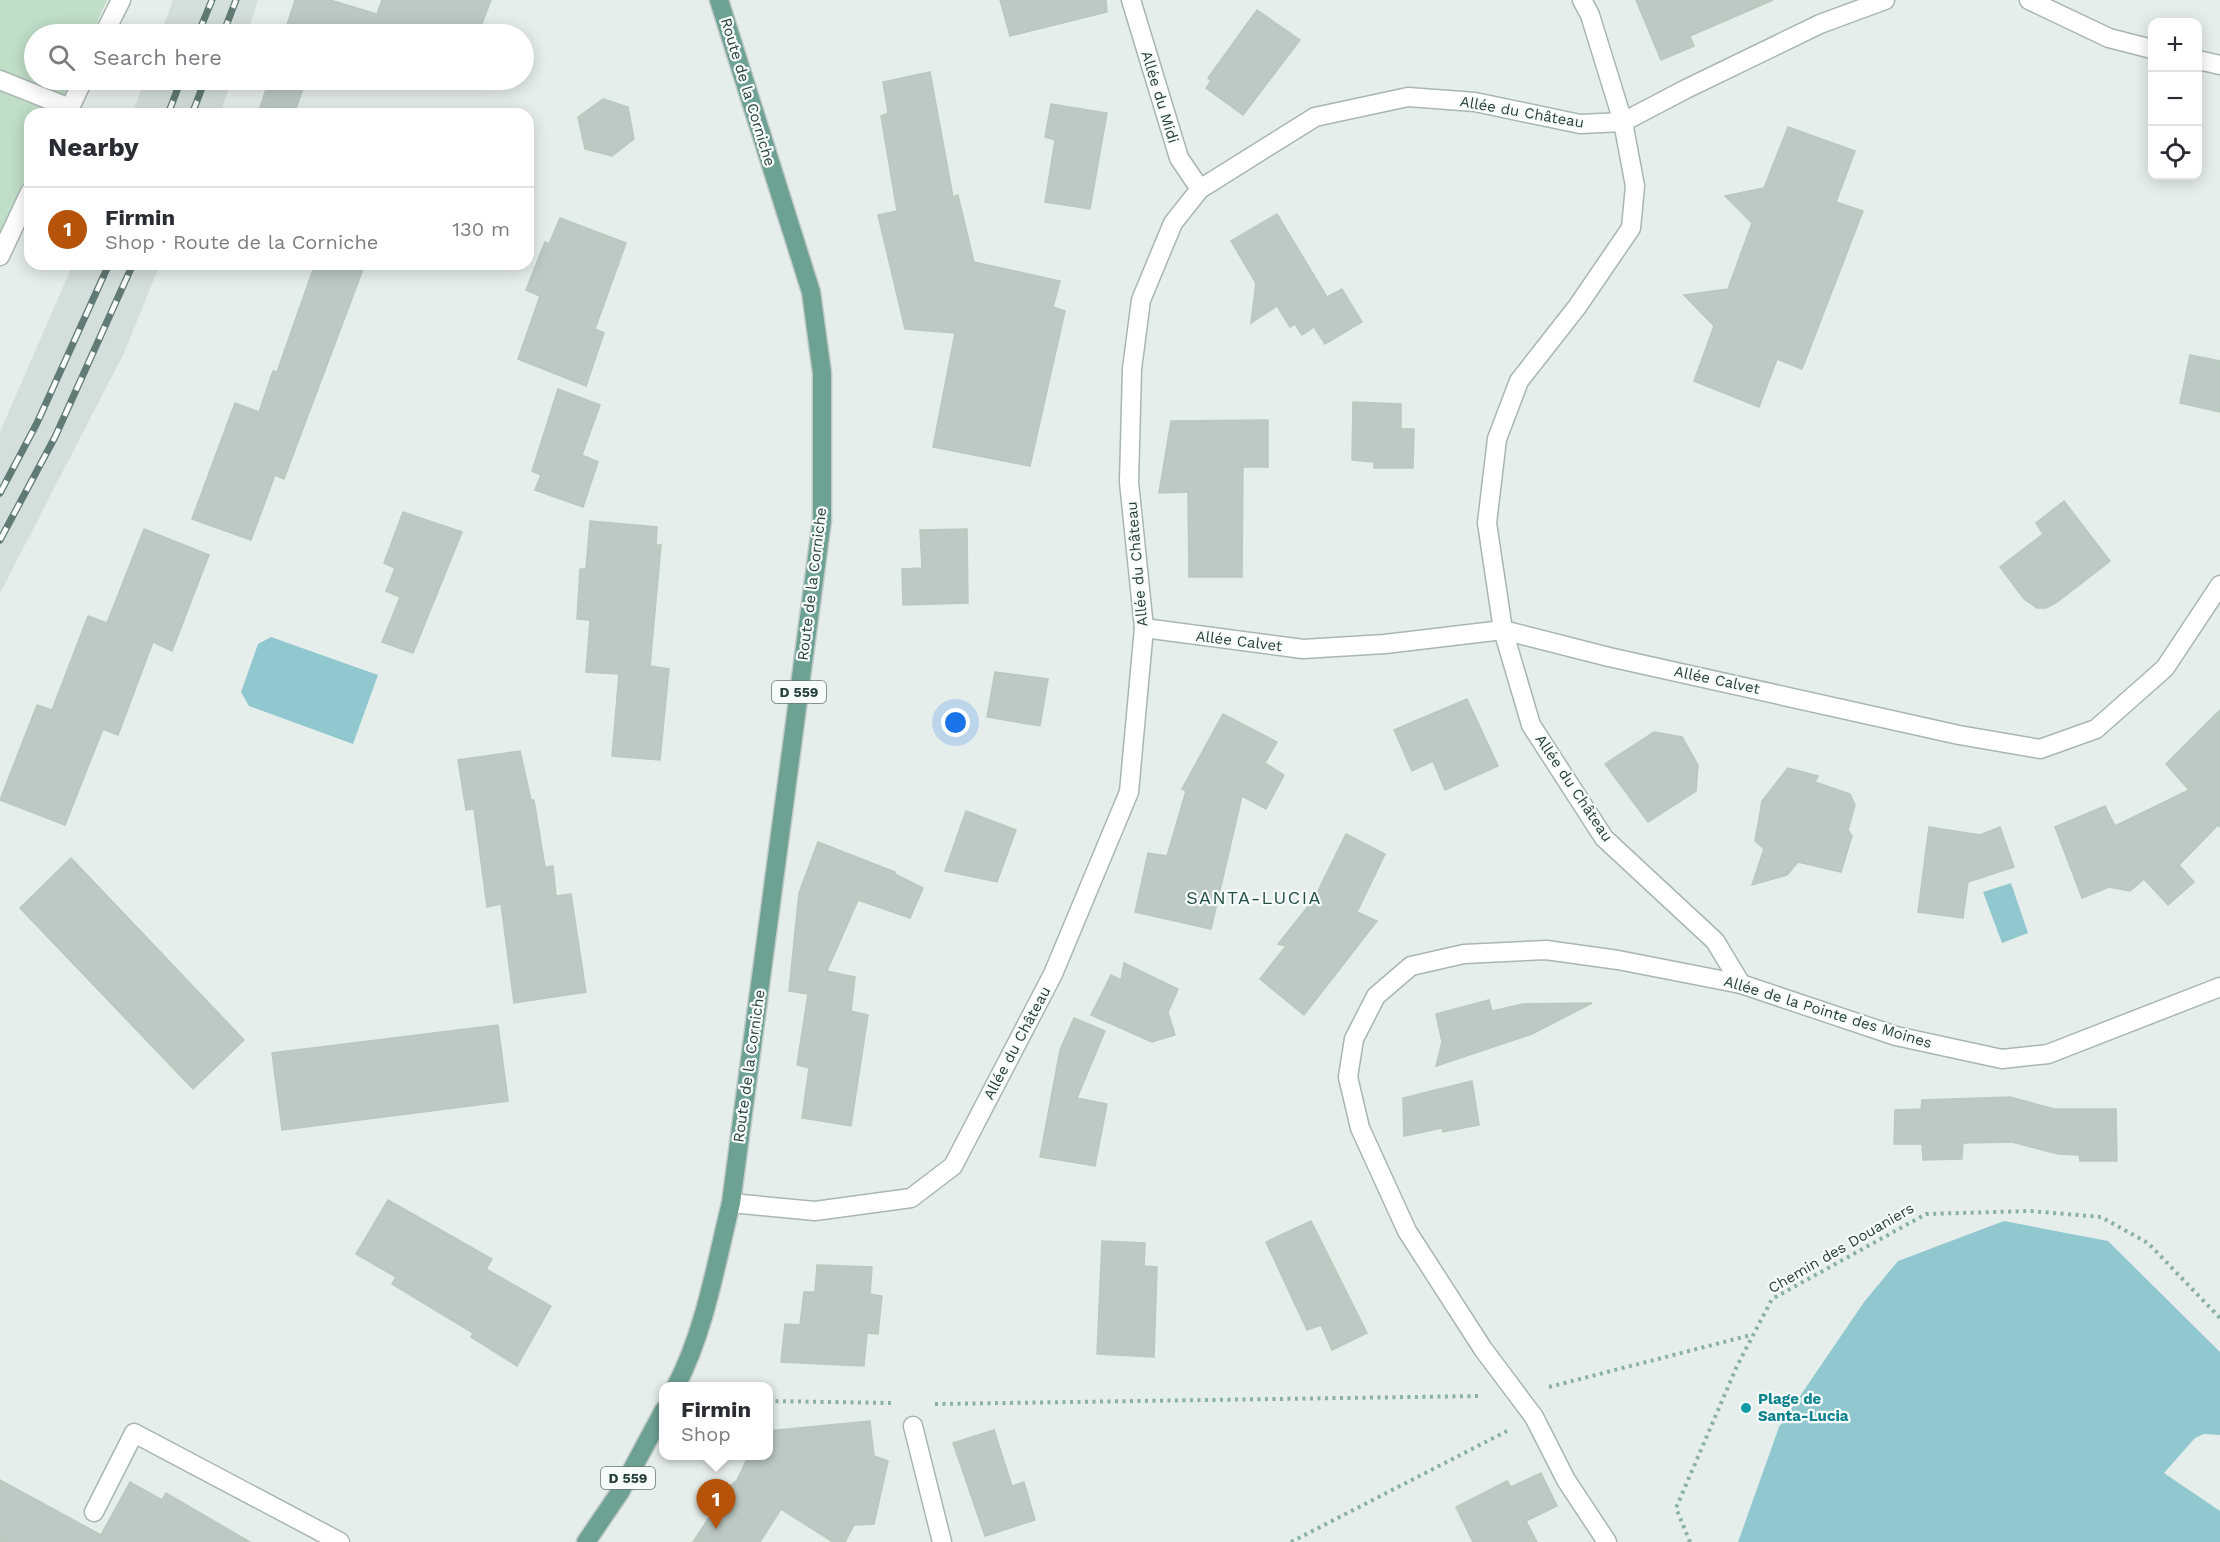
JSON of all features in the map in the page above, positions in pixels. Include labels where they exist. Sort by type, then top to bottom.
[{"type":"main road","name":"Route de la Corniche","points":[[678,1382],[687,1366],[703,1312],[731,1203],[822,520],[822,373],[811,292],[719,0]]},
{"type":"main road","name":"D 559","points":[[586,1542],[620,1491],[659,1418]]},
{"type":"street","points":[[109,24],[121,0]]},
{"type":"street","name":"Allée du Midi","points":[[1131,0],[1179,158],[1200,189]]},
{"type":"street","points":[[1582,0],[1623,122]]},
{"type":"street","name":"Allée du Château","points":[[731,1203],[815,1210],[911,1198],[953,1166],[1053,974],[1129,792],[1144,628],[1129,482],[1132,369],[1141,300],[1173,223],[1200,189],[1315,117],[1408,97],[1475,102],[1581,124],[1623,122],[1821,24],[1885,0]]},
{"type":"street","points":[[2029,0],[2109,38],[2148,48]]},
{"type":"street","points":[[2202,61],[2220,65]]},
{"type":"street","points":[[0,80],[61,108]]},
{"type":"street","points":[[69,108],[78,90]]},
{"type":"street","name":"Allée du Château","points":[[1623,122],[1635,186],[1631,228],[1577,307],[1519,381],[1497,439],[1487,523],[1503,630],[1531,725],[1604,838],[1715,940],[1741,984]]},
{"type":"street","points":[[0,256],[24,205]]},
{"type":"street","name":"Allée Calvet","points":[[1144,628],[1304,649],[1385,644],[1503,630],[1608,657],[1959,735],[2040,749],[2096,729],[2165,668],[2220,585]]},
{"type":"street","name":"Allée de la Pointe des Moines","points":[[1607,1542],[1566,1480],[1534,1417],[1483,1349],[1407,1231],[1360,1128],[1348,1077],[1354,1039],[1376,996],[1411,966],[1464,954],[1546,950],[1618,960],[1741,984],[1896,1036],[2002,1059],[2048,1054],[2220,987]]},
{"type":"street","points":[[913,1426],[942,1542]]},
{"type":"street","points":[[94,1512],[134,1432],[340,1542]]},
{"type":"path","name":"Chemin des Douaniers","points":[[1690,1542],[1676,1508],[1751,1335],[1772,1299],[1926,1214],[2030,1211],[2101,1217],[2148,1243],[2220,1318]]},
{"type":"path","points":[[937,1404],[1518,1395],[1751,1335]]},
{"type":"path","points":[[773,1401],[897,1403]]},
{"type":"path","points":[[1291,1542],[1534,1417]]},
{"type":"shaded area","points":[[173,0],[258,0],[250,24],[165,24]]},
{"type":"shaded area","points":[[141,90],[228,90],[222,108],[134,108]]},
{"type":"shaded area","points":[[70,270],[158,270],[124,353],[0,593],[0,432]]},
{"type":"green space","points":[[0,0],[107,0],[96,24],[24,24],[24,90],[68,90],[60,108],[24,108],[24,186],[0,239]]},
{"type":"water","points":[[271,637],[378,675],[353,744],[249,706],[241,692],[258,644]]},
{"type":"water","points":[[2011,883],[2028,933],[2002,943],[1983,892]]},
{"type":"water","points":[[2004,1221],[2108,1241],[2220,1352],[2220,1435],[2204,1434],[2195,1438],[2164,1473],[2220,1511],[2220,1542],[1738,1542],[1779,1427],[1864,1302],[1898,1261]]},
{"type":"building","points":[[295,0],[330,0],[377,14],[382,0],[491,0],[482,24],[287,24]]},
{"type":"building","points":[[1000,0],[1106,0],[1107,12],[1010,36]]},
{"type":"building","points":[[1636,0],[1773,0],[1690,36],[1694,46],[1661,60]]},
{"type":"building","points":[[1257,10],[1300,40],[1243,115],[1206,88],[1211,81],[1208,78]]},
{"type":"building","points":[[930,72],[953,197],[958,195],[974,262],[1060,281],[1053,307],[1065,311],[1030,466],[933,447],[955,333],[905,329],[878,215],[897,211],[881,116],[888,113],[883,82]]},
{"type":"building","points":[[266,90],[302,90],[296,108],[260,108]]},
{"type":"building","points":[[603,99],[628,107],[634,139],[612,156],[585,149],[578,117]]},
{"type":"building","points":[[1051,104],[1107,113],[1090,209],[1045,202],[1055,140],[1045,137]]},
{"type":"building","points":[[1788,127],[1855,151],[1836,202],[1863,211],[1802,369],[1777,359],[1759,407],[1694,381],[1714,326],[1684,295],[1728,289],[1752,223],[1725,196],[1764,188]]},
{"type":"building","points":[[1277,214],[1327,297],[1342,289],[1362,322],[1325,344],[1314,327],[1302,335],[1295,324],[1290,327],[1277,306],[1251,323],[1256,283],[1231,241]]},
{"type":"building","points":[[560,218],[626,243],[595,329],[604,333],[586,386],[518,359],[540,296],[526,290],[545,242],[549,244]]},
{"type":"building","points":[[313,270],[363,270],[284,479],[275,475],[251,540],[192,519],[235,403],[259,412],[273,371],[277,372]]},
{"type":"building","points":[[2190,355],[2220,361],[2220,412],[2180,403]]},
{"type":"building","points":[[558,389],[600,405],[582,455],[598,462],[583,507],[535,490],[541,475],[532,471]]},
{"type":"building","points":[[1353,402],[1401,404],[1401,429],[1414,429],[1413,468],[1374,468],[1374,462],[1352,460]]},
{"type":"building","points":[[1268,420],[1268,467],[1243,467],[1242,577],[1189,577],[1188,492],[1159,493],[1171,421]]},
{"type":"building","points":[[2064,501],[2110,561],[2057,602],[2046,608],[2037,608],[2024,599],[2000,567],[2043,534],[2036,523]]},
{"type":"building","points":[[403,512],[462,532],[413,653],[382,642],[400,597],[386,591],[395,568],[384,563]]},
{"type":"building","points":[[590,521],[657,527],[656,545],[661,545],[650,666],[669,669],[660,760],[612,756],[619,674],[586,672],[590,620],[577,619],[580,569],[586,569]]},
{"type":"building","points":[[144,529],[209,555],[172,651],[153,642],[118,735],[103,729],[65,825],[0,800],[37,705],[52,710],[88,616],[107,623]]},
{"type":"building","points":[[967,529],[968,603],[903,605],[902,569],[922,568],[920,530]]},
{"type":"building","points":[[995,672],[1048,679],[1040,726],[987,717]]},
{"type":"building","points":[[1467,699],[1498,766],[1445,790],[1433,761],[1412,771],[1394,730]]},
{"type":"building","points":[[2220,710],[2220,827],[2218,825],[2179,865],[2194,882],[2168,905],[2144,879],[2130,891],[2109,887],[2082,898],[2055,827],[2105,806],[2115,826],[2189,790],[2166,764]]},
{"type":"building","points":[[1223,714],[1277,742],[1265,763],[1284,775],[1266,809],[1242,796],[1211,929],[1135,912],[1148,853],[1167,856],[1186,791],[1182,789]]},
{"type":"building","points":[[1654,732],[1682,737],[1698,765],[1696,791],[1648,822],[1605,764]]},
{"type":"building","points":[[520,751],[531,800],[534,800],[545,867],[553,866],[556,896],[571,894],[586,992],[514,1003],[501,904],[487,907],[474,809],[466,810],[458,760]]},
{"type":"building","points":[[1788,768],[1818,776],[1815,782],[1850,794],[1855,805],[1848,830],[1852,836],[1841,872],[1798,862],[1787,875],[1752,885],[1764,849],[1755,841],[1762,801]]},
{"type":"building","points":[[966,811],[1016,830],[997,882],[945,871]]},
{"type":"building","points":[[1929,827],[1980,835],[2000,827],[2014,867],[1968,882],[1963,918],[1918,912]]},
{"type":"building","points":[[1346,834],[1385,854],[1357,912],[1377,921],[1304,1015],[1260,979],[1286,946],[1278,944],[1314,899]]},
{"type":"building","points":[[818,842],[895,872],[923,888],[910,918],[858,900],[827,971],[855,977],[851,1011],[868,1015],[851,1126],[802,1118],[809,1068],[797,1065],[808,994],[789,991],[799,893]]},
{"type":"building","points":[[71,858],[244,1040],[193,1089],[20,908]]},
{"type":"building","points":[[1124,963],[1178,989],[1168,1012],[1175,1035],[1152,1042],[1091,1015],[1111,975],[1121,980]]},
{"type":"building","points":[[1489,1000],[1492,1011],[1523,1004],[1592,1003],[1532,1034],[1436,1066],[1442,1042],[1436,1014]]},
{"type":"building","points":[[1074,1018],[1105,1031],[1077,1098],[1107,1104],[1095,1166],[1040,1157],[1060,1050]]},
{"type":"building","points":[[498,1025],[508,1101],[282,1130],[272,1053]]},
{"type":"building","points":[[1472,1081],[1479,1125],[1443,1132],[1442,1128],[1404,1136],[1403,1098]]},
{"type":"building","points":[[2010,1097],[2054,1109],[2116,1109],[2117,1161],[2080,1161],[2079,1155],[2058,1154],[2012,1142],[1963,1143],[1962,1159],[1923,1160],[1922,1144],[1894,1144],[1895,1110],[1921,1109],[1922,1100]]},
{"type":"building","points":[[388,1200],[492,1259],[486,1269],[551,1306],[517,1366],[471,1337],[473,1333],[392,1284],[396,1277],[356,1254]]},
{"type":"building","points":[[1311,1221],[1367,1333],[1332,1350],[1321,1325],[1307,1330],[1266,1242]]},
{"type":"building","points":[[1102,1241],[1145,1243],[1144,1266],[1157,1267],[1154,1357],[1097,1354]]},
{"type":"building","points":[[817,1265],[872,1267],[870,1294],[882,1296],[878,1334],[867,1333],[864,1366],[781,1362],[785,1324],[800,1325],[804,1292],[815,1292]]},
{"type":"building","points":[[870,1421],[874,1456],[888,1461],[874,1524],[854,1525],[845,1542],[833,1542],[781,1509],[760,1542],[693,1542],[729,1487],[737,1480],[747,1460],[773,1460],[773,1431]]},
{"type":"building","points":[[994,1430],[1012,1486],[1024,1482],[1035,1520],[985,1536],[953,1443]]},
{"type":"building","points":[[1541,1473],[1557,1506],[1526,1521],[1537,1542],[1473,1542],[1456,1507],[1507,1481],[1511,1487]]},
{"type":"building","points":[[0,1480],[101,1535],[130,1482],[162,1500],[166,1493],[250,1542],[0,1542]]},
{"type":"railway","points":[[202,24],[212,0]]},
{"type":"railway","points":[[227,24],[236,0]]},
{"type":"railway","points":[[170,108],[177,90]]},
{"type":"railway","points":[[194,108],[201,90]]},
{"type":"railway","points":[[0,493],[37,423],[106,270]]},
{"type":"railway","points":[[0,540],[55,437],[130,270]]},
{"type":"place","name":"Plage de Santa-Lucia","points":[[1746,1408]]},
{"type":"place","name":"Firmin","points":[[716,1529]]},
{"type":"district","name":"SANTA-LUCIA","points":[[1254,898]]}]
